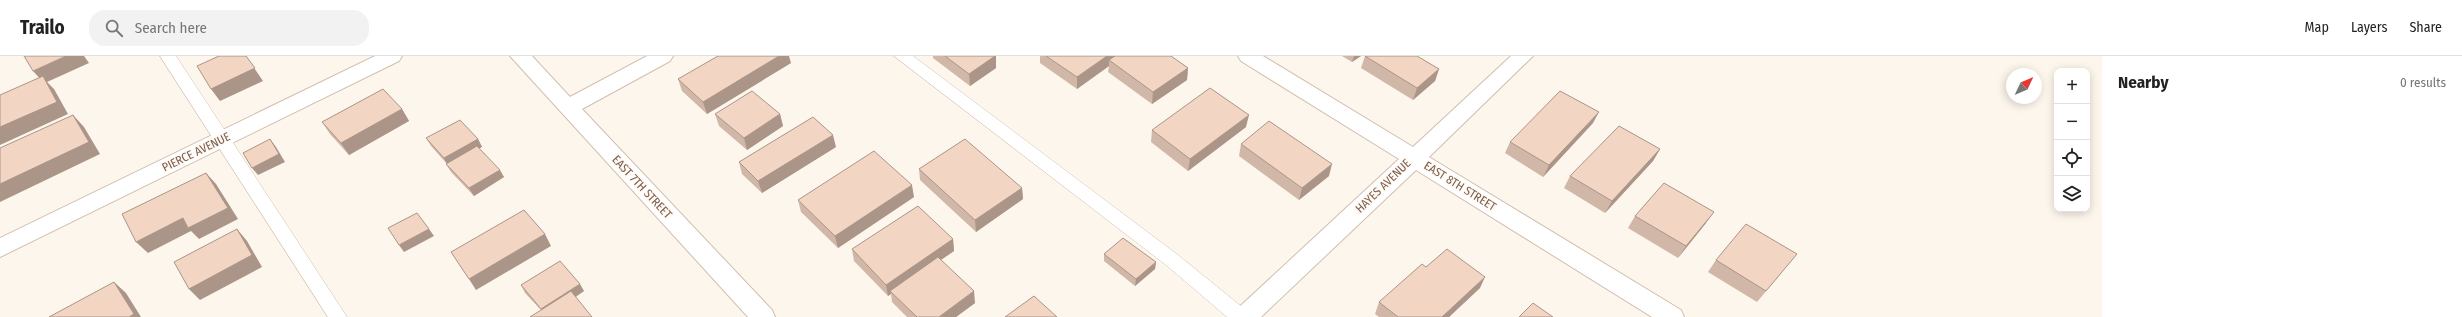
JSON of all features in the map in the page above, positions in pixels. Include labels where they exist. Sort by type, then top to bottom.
[{"type":"street","name":"PIERCE AVENUE","points":[[0,248],[392,56]]},
{"type":"street","name":"EAST 7TH STREET","points":[[520,56],[763,317]]},
{"type":"street","points":[[568,107],[663,56]]},
{"type":"street","name":"EAST 8TH STREET","points":[[1248,56],[1672,317]]},
{"type":"street","name":"HAYES AVENUE","points":[[1245,317],[1413,157],[1523,56]]},
{"type":"lane","points":[[168,56],[338,317]]},
{"type":"lane","points":[[902,56],[1172,260],[1240,317]]},
{"type":"building","points":[[24,56],[66,56],[33,71]]},
{"type":"building","points":[[219,56],[246,56],[255,68],[211,89],[197,66]]},
{"type":"building","points":[[718,56],[779,56],[703,102],[678,79]]},
{"type":"building","points":[[945,56],[995,56],[969,74]]},
{"type":"building","points":[[1046,56],[1107,56],[1077,77]]},
{"type":"building","points":[[1115,56],[1171,56],[1188,68],[1153,92],[1109,60]]},
{"type":"building","points":[[1365,56],[1417,56],[1439,69],[1417,88]]},
{"type":"building","points":[[43,76],[57,102],[0,127],[0,95]]},
{"type":"building","points":[[1210,88],[1249,115],[1190,159],[1152,130]]},
{"type":"building","points":[[383,89],[402,109],[341,143],[322,122]]},
{"type":"building","points":[[752,91],[780,114],[744,138],[715,114]]},
{"type":"building","points":[[1560,91],[1599,112],[1549,165],[1510,142]]},
{"type":"building","points":[[73,115],[89,142],[0,184],[0,148]]},
{"type":"building","points":[[813,117],[833,135],[758,181],[739,162]]},
{"type":"building","points":[[460,120],[478,139],[444,158],[426,138]]},
{"type":"building","points":[[1269,121],[1332,164],[1302,188],[1241,144]]},
{"type":"building","points":[[1619,126],[1660,149],[1612,201],[1570,176]]},
{"type":"building","points":[[270,139],[279,154],[252,168],[243,153]]},
{"type":"building","points":[[965,139],[1022,188],[975,220],[919,169]]},
{"type":"building","points":[[477,146],[500,170],[469,188],[446,164]]},
{"type":"building","points":[[874,151],[912,185],[835,236],[798,200]]},
{"type":"building","points":[[206,173],[228,208],[188,228],[183,218],[136,242],[122,214]]},
{"type":"building","points":[[1664,183],[1714,212],[1686,246],[1635,216]]},
{"type":"building","points":[[918,206],[953,239],[886,285],[852,249]]},
{"type":"building","points":[[524,210],[545,234],[469,279],[451,252]]},
{"type":"building","points":[[417,213],[429,229],[399,245],[388,228]]},
{"type":"building","points":[[1746,224],[1797,254],[1766,291],[1716,260]]},
{"type":"building","points":[[237,229],[252,255],[189,289],[174,262]]},
{"type":"building","points":[[1123,238],[1156,262],[1136,279],[1104,254]]},
{"type":"building","points":[[1447,249],[1485,277],[1442,317],[1398,317],[1379,302],[1422,264],[1426,267]]},
{"type":"building","points":[[938,257],[974,291],[939,317],[917,317],[890,291]]},
{"type":"building","points":[[560,261],[580,284],[541,309],[521,285]]},
{"type":"building","points":[[114,282],[134,314],[129,317],[49,317]]},
{"type":"building","points":[[571,291],[592,317],[530,317]]},
{"type":"building","points":[[1034,296],[1057,317],[1005,317]]},
{"type":"building","points":[[1533,303],[1553,317],[1519,317]]}]
